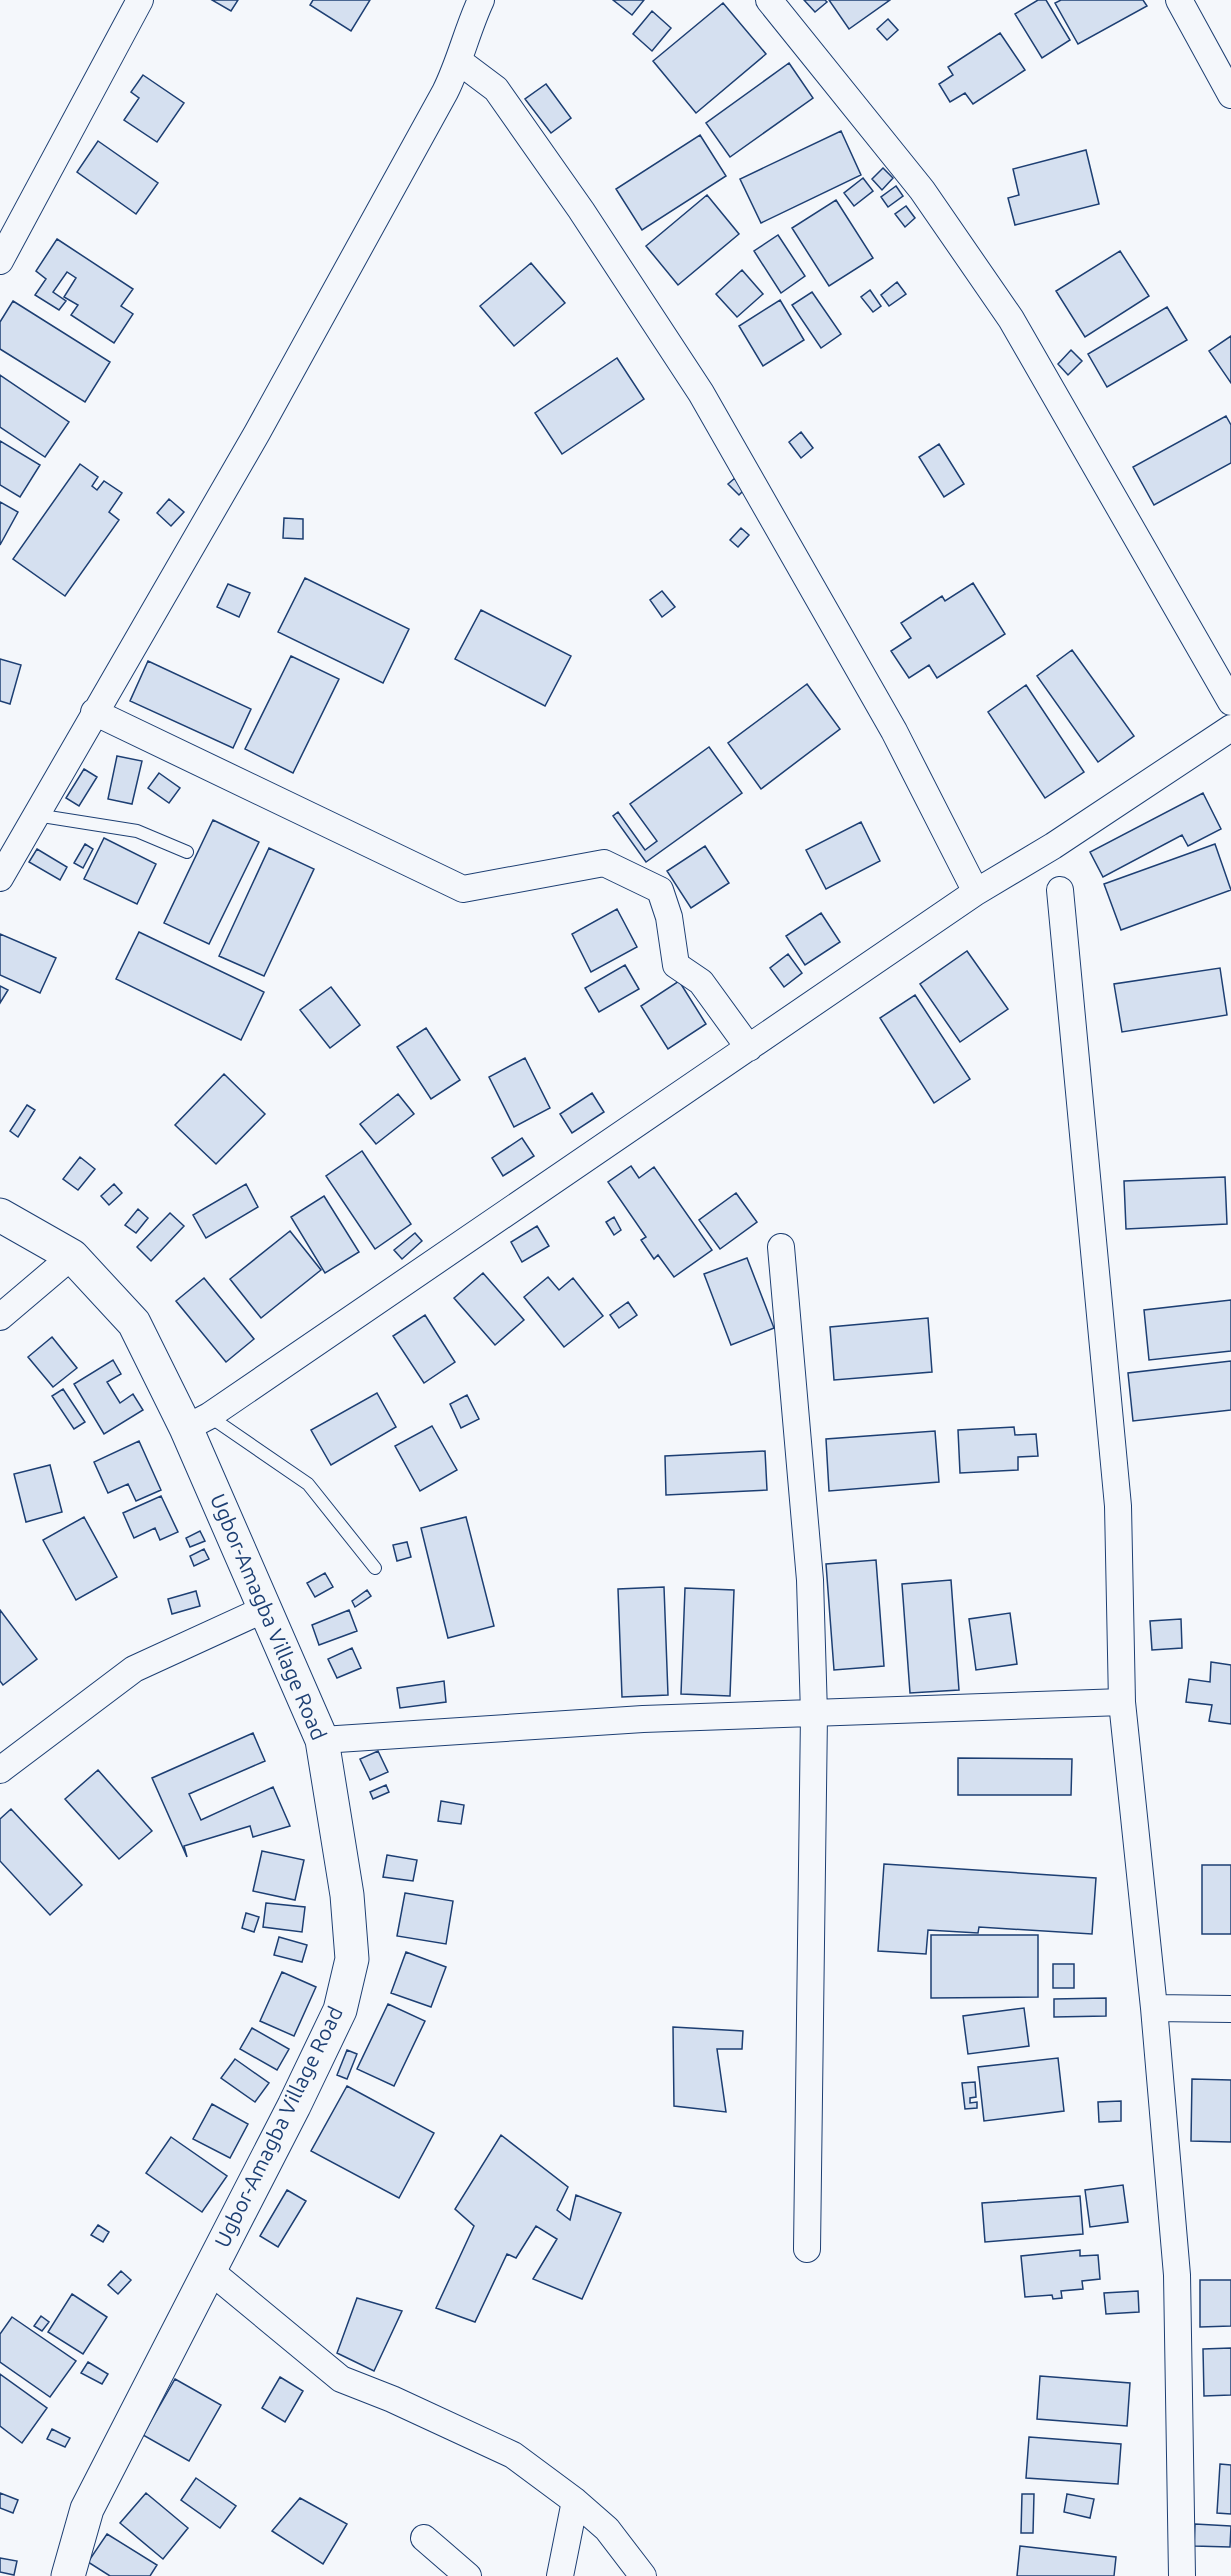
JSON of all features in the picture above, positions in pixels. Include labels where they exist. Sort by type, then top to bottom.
[{"type":"street","points":[[0,261],[140,0]]},
{"type":"street","points":[[0,878],[257,433],[460,62],[467,31],[481,0]]},
{"type":"street","points":[[769,0],[922,190],[1011,319],[1231,702]]},
{"type":"street","points":[[1179,0],[1231,95]]},
{"type":"street","points":[[460,62],[496,89],[581,210],[701,393],[894,731],[976,892]]},
{"type":"street","points":[[94,712],[463,889],[604,863],[617,867],[660,890],[669,917],[676,965],[701,982],[748,1048]]},
{"type":"street","points":[[197,1422],[976,892],[1053,846],[1231,728]]},
{"type":"street","points":[[1060,890],[1118,1506],[1122,1702],[1154,2008],[1177,2275],[1182,2576]]},
{"type":"street","name":"Ugbor-Amagba Village Road","points":[[0,1215],[72,1256],[134,1323],[197,1422],[267,1608],[322,1740],[347,1895],[352,1959],[340,2010],[294,2106],[208,2269],[87,2509],[68,2576]]},
{"type":"street","points":[[781,1247],[810,1580],[814,1714],[807,2249]]},
{"type":"street","points":[[0,1317],[72,1256]]},
{"type":"street","points":[[0,1770],[134,1669],[267,1608]]},
{"type":"street","points":[[322,1740],[644,1719],[1122,1702]]},
{"type":"street","points":[[1154,2008],[1231,2009]]},
{"type":"street","points":[[208,2269],[341,2379],[392,2399],[513,2455],[575,2501],[607,2529],[644,2576]]},
{"type":"street","points":[[560,2576],[575,2501]]},
{"type":"street","points":[[424,2538],[468,2576]]},
{"type":"lane","points":[[36,815],[137,831],[187,852]]},
{"type":"lane","points":[[197,1422],[308,1484],[375,1568]]},
{"type":"building","points":[[212,0],[238,0],[231,11]]},
{"type":"building","points":[[313,0],[370,0],[351,31],[310,5]]},
{"type":"building","points":[[613,0],[644,0],[632,15]]},
{"type":"building","points":[[804,0],[825,0],[827,2],[815,12]]},
{"type":"building","points":[[829,0],[890,0],[849,29]]},
{"type":"building","points":[[1038,0],[1046,0],[1070,40],[1042,58],[1015,14]]},
{"type":"building","points":[[1061,0],[1143,0],[1147,6],[1078,44],[1055,3]]},
{"type":"building","points":[[723,3],[766,54],[696,113],[653,61]]},
{"type":"building","points":[[652,11],[671,28],[652,51],[633,34]]},
{"type":"building","points":[[888,19],[898,30],[887,40],[877,29]]},
{"type":"building","points":[[1000,33],[1025,70],[973,104],[965,93],[950,102],[939,84],[953,75],[948,67]]},
{"type":"building","points":[[789,63],[813,98],[730,157],[706,123]]},
{"type":"building","points":[[143,75],[184,103],[157,142],[124,120],[139,98],[131,92]]},
{"type":"building","points":[[546,84],[571,118],[551,133],[525,99]]},
{"type":"building","points":[[841,131],[861,175],[761,223],[740,179]]},
{"type":"building","points":[[700,135],[726,176],[642,230],[616,189]]},
{"type":"building","points":[[98,141],[158,183],[136,214],[77,172]]},
{"type":"building","points":[[1086,150],[1099,204],[1015,225],[1008,198],[1019,195],[1013,169]]},
{"type":"building","points":[[883,168],[893,178],[882,190],[872,179]]},
{"type":"building","points":[[863,178],[873,191],[854,206],[844,193]]},
{"type":"building","points":[[896,186],[903,196],[888,207],[881,197]]},
{"type":"building","points":[[707,195],[739,234],[678,285],[646,246]]},
{"type":"building","points":[[836,200],[873,258],[829,286],[792,228]]},
{"type":"building","points":[[906,206],[915,218],[905,227],[895,214]]},
{"type":"building","points":[[778,235],[805,276],[781,293],[754,251]]},
{"type":"building","points":[[57,239],[133,289],[121,306],[133,314],[114,343],[71,315],[78,305],[64,297],[76,278],[67,272],[53,292],[66,301],[59,310],[35,295],[46,279],[36,271]]},
{"type":"building","points":[[1120,251],[1149,296],[1085,337],[1056,291]]},
{"type":"building","points":[[531,263],[565,303],[514,346],[480,306]]},
{"type":"building","points":[[742,270],[763,294],[737,317],[716,294]]},
{"type":"building","points":[[897,282],[906,294],[889,306],[881,295]]},
{"type":"building","points":[[870,290],[881,306],[873,312],[861,297]]},
{"type":"building","points":[[812,292],[841,334],[821,348],[792,305]]},
{"type":"building","points":[[780,300],[804,340],[763,366],[739,326]]},
{"type":"building","points":[[13,301],[110,362],[85,402],[0,349],[0,322]]},
{"type":"building","points":[[1167,307],[1187,340],[1107,387],[1088,354]]},
{"type":"building","points":[[1231,336],[1231,383],[1209,351]]},
{"type":"building","points":[[1071,350],[1082,361],[1068,375],[1058,364]]},
{"type":"building","points":[[617,358],[644,399],[562,454],[535,413]]},
{"type":"building","points":[[0,375],[69,422],[45,457],[0,427]]},
{"type":"building","points":[[1226,416],[1231,425],[1231,463],[1154,505],[1133,467]]},
{"type":"building","points":[[801,432],[813,448],[801,458],[789,442]]},
{"type":"building","points":[[0,441],[40,465],[20,497],[0,485]]},
{"type":"building","points":[[939,444],[964,484],[944,497],[919,457]]},
{"type":"building","points":[[80,464],[98,477],[92,486],[97,490],[104,481],[122,493],[109,512],[119,520],[65,596],[13,559]]},
{"type":"building","points":[[735,478],[745,489],[739,495],[728,484]]},
{"type":"building","points":[[169,499],[184,512],[171,526],[157,513]]},
{"type":"building","points":[[0,502],[18,512],[0,545]]},
{"type":"building","points":[[284,518],[303,519],[303,539],[283,538]]},
{"type":"building","points":[[741,528],[749,535],[738,547],[730,540]]},
{"type":"building","points":[[305,578],[409,629],[383,683],[278,632]]},
{"type":"building","points":[[973,583],[1005,634],[937,678],[929,665],[909,678],[891,651],[911,638],[901,623],[942,596],[945,601]]},
{"type":"building","points":[[228,584],[250,593],[239,617],[217,607]]},
{"type":"building","points":[[662,591],[675,607],[662,617],[650,600]]},
{"type":"building","points":[[481,610],[571,656],[545,706],[455,659]]},
{"type":"building","points":[[1072,650],[1134,736],[1098,762],[1037,676]]},
{"type":"building","points":[[291,656],[339,679],[293,773],[245,749]]},
{"type":"building","points":[[0,659],[21,665],[10,704],[0,701]]},
{"type":"building","points":[[148,661],[251,709],[233,748],[130,701]]},
{"type":"building","points":[[807,684],[840,729],[761,789],[728,743]]},
{"type":"building","points":[[1026,685],[1084,772],[1045,798],[988,712]]},
{"type":"building","points":[[709,747],[742,793],[646,862],[613,816],[618,812],[645,850],[657,841],[630,804]]},
{"type":"building","points":[[117,756],[142,761],[132,804],[108,799]]},
{"type":"building","points":[[84,769],[97,777],[79,806],[66,798]]},
{"type":"building","points":[[159,773],[180,788],[169,803],[148,788]]},
{"type":"building","points":[[1203,793],[1221,829],[1188,846],[1182,835],[1103,877],[1090,852]]},
{"type":"building","points":[[213,820],[259,842],[209,944],[164,923]]},
{"type":"building","points":[[861,822],[880,861],[826,889],[806,850]]},
{"type":"building","points":[[104,838],[156,864],[137,904],[84,879]]},
{"type":"building","points":[[85,844],[93,849],[83,868],[74,863]]},
{"type":"building","points":[[1215,844],[1231,890],[1121,930],[1104,884]]},
{"type":"building","points":[[705,846],[729,883],[691,908],[667,871]]},
{"type":"building","points":[[269,848],[314,869],[264,976],[219,956]]},
{"type":"building","points":[[37,849],[67,867],[60,880],[29,862]]},
{"type":"building","points":[[617,909],[637,947],[591,972],[572,934]]},
{"type":"building","points":[[821,913],[840,942],[805,965],[786,936]]},
{"type":"building","points":[[139,932],[264,992],[241,1040],[116,979]]},
{"type":"building","points":[[0,934],[56,958],[40,993],[0,975]]},
{"type":"building","points":[[967,951],[1008,1009],[960,1042],[920,984]]},
{"type":"building","points":[[788,954],[802,973],[784,987],[770,968]]},
{"type":"building","points":[[625,965],[639,989],[599,1012],[585,988]]},
{"type":"building","points":[[1220,968],[1227,1015],[1122,1032],[1114,984]]},
{"type":"building","points":[[679,981],[706,1024],[668,1049],[641,1006]]},
{"type":"building","points":[[0,986],[8,990],[0,1003]]},
{"type":"building","points":[[331,987],[360,1025],[330,1048],[300,1010]]},
{"type":"building","points":[[915,995],[970,1079],[934,1103],[880,1018]]},
{"type":"building","points":[[426,1028],[460,1080],[431,1099],[397,1047]]},
{"type":"building","points":[[525,1058],[550,1108],[514,1127],[489,1077]]},
{"type":"building","points":[[224,1074],[265,1114],[216,1164],[175,1125]]},
{"type":"building","points":[[592,1093],[604,1112],[572,1133],[560,1114]]},
{"type":"building","points":[[398,1094],[414,1114],[376,1144],[360,1124]]},
{"type":"building","points":[[27,1105],[35,1110],[18,1137],[10,1131]]},
{"type":"building","points":[[522,1138],[534,1156],[503,1176],[492,1158]]},
{"type":"building","points":[[362,1151],[411,1224],[375,1249],[326,1176]]},
{"type":"building","points":[[80,1157],[95,1169],[78,1190],[63,1179]]},
{"type":"building","points":[[631,1166],[639,1178],[654,1167],[712,1250],[674,1277],[658,1255],[654,1259],[641,1240],[646,1237],[608,1182]]},
{"type":"building","points":[[1225,1177],[1227,1224],[1126,1229],[1124,1181]]},
{"type":"building","points":[[114,1184],[122,1193],[109,1205],[101,1196]]},
{"type":"building","points":[[246,1184],[258,1207],[206,1238],[193,1215]]},
{"type":"building","points":[[736,1193],[757,1222],[720,1249],[699,1220]]},
{"type":"building","points":[[324,1196],[359,1252],[325,1273],[291,1217]]},
{"type":"building","points":[[138,1209],[148,1218],[136,1233],[125,1225]]},
{"type":"building","points":[[170,1213],[184,1226],[151,1261],[137,1247]]},
{"type":"building","points":[[614,1217],[621,1230],[614,1235],[606,1222]]},
{"type":"building","points":[[537,1226],[549,1246],[522,1262],[511,1242]]},
{"type":"building","points":[[290,1231],[321,1270],[261,1318],[230,1279]]},
{"type":"building","points":[[415,1233],[422,1241],[402,1259],[394,1250]]},
{"type":"building","points":[[747,1258],[774,1328],[731,1345],[704,1274]]},
{"type":"building","points":[[483,1273],[524,1320],[495,1345],[454,1298]]},
{"type":"building","points":[[548,1277],[559,1290],[573,1278],[603,1316],[564,1347],[524,1297]]},
{"type":"building","points":[[204,1278],[254,1339],[226,1362],[176,1301]]},
{"type":"building","points":[[1231,1300],[1231,1351],[1149,1360],[1144,1310]]},
{"type":"building","points":[[628,1302],[637,1315],[619,1328],[610,1315]]},
{"type":"building","points":[[425,1315],[455,1362],[424,1383],[393,1336]]},
{"type":"building","points":[[928,1318],[932,1372],[834,1380],[830,1327]]},
{"type":"building","points":[[52,1337],[77,1368],[53,1387],[28,1357]]},
{"type":"building","points":[[113,1360],[121,1374],[107,1382],[120,1403],[133,1394],[143,1410],[104,1434],[74,1384]]},
{"type":"building","points":[[1231,1361],[1231,1410],[1133,1421],[1128,1373]]},
{"type":"building","points":[[63,1389],[85,1422],[74,1429],[52,1396]]},
{"type":"building","points":[[377,1393],[396,1427],[331,1465],[311,1430]]},
{"type":"building","points":[[467,1395],[479,1419],[461,1428],[450,1404]]},
{"type":"building","points":[[432,1426],[457,1470],[420,1491],[395,1446]]},
{"type":"building","points":[[1014,1427],[1015,1435],[1036,1434],[1038,1456],[1018,1457],[1018,1470],[960,1473],[958,1430]]},
{"type":"building","points":[[935,1431],[939,1482],[829,1491],[826,1439]]},
{"type":"building","points":[[139,1441],[161,1490],[136,1501],[128,1484],[108,1493],[94,1462]]},
{"type":"building","points":[[765,1451],[767,1490],[666,1495],[665,1456]]},
{"type":"building","points":[[50,1465],[62,1512],[26,1522],[14,1474]]},
{"type":"building","points":[[161,1496],[178,1532],[160,1540],[155,1528],[134,1538],[123,1513]]},
{"type":"building","points":[[84,1517],[117,1577],[76,1600],[43,1540]]},
{"type":"building","points":[[466,1517],[494,1626],[448,1638],[421,1528]]},
{"type":"building","points":[[200,1531],[205,1541],[190,1547],[186,1538]]},
{"type":"building","points":[[407,1542],[411,1557],[397,1561],[393,1545]]},
{"type":"building","points":[[204,1549],[209,1559],[194,1566],[190,1556]]},
{"type":"building","points":[[876,1560],[884,1666],[834,1670],[826,1564]]},
{"type":"building","points":[[325,1573],[333,1587],[315,1597],[307,1583]]},
{"type":"building","points":[[951,1580],[959,1690],[910,1693],[902,1584]]},
{"type":"building","points":[[664,1587],[668,1695],[622,1697],[618,1589]]},
{"type":"building","points":[[685,1588],[734,1590],[730,1696],[681,1694]]},
{"type":"building","points":[[367,1590],[371,1596],[355,1607],[352,1601]]},
{"type":"building","points":[[196,1591],[200,1606],[172,1614],[168,1599]]},
{"type":"building","points":[[0,1610],[37,1659],[3,1685],[0,1681]]},
{"type":"building","points":[[349,1610],[357,1631],[319,1645],[312,1625]]},
{"type":"building","points":[[1010,1613],[1017,1664],[976,1670],[969,1619]]},
{"type":"building","points":[[1181,1619],[1182,1648],[1152,1650],[1150,1621]]},
{"type":"building","points":[[352,1648],[361,1668],[337,1678],[328,1659]]},
{"type":"building","points":[[1211,1662],[1231,1665],[1231,1724],[1209,1721],[1212,1705],[1186,1702],[1189,1679],[1210,1682]]},
{"type":"building","points":[[444,1681],[446,1702],[400,1708],[397,1688]]},
{"type":"building","points":[[253,1733],[265,1761],[189,1794],[201,1820],[273,1787],[290,1826],[253,1837],[250,1826],[184,1846],[187,1857],[152,1778]]},
{"type":"building","points":[[378,1751],[388,1772],[370,1780],[360,1759]]},
{"type":"building","points":[[958,1758],[1072,1759],[1071,1795],[958,1795]]},
{"type":"building","points":[[98,1770],[152,1831],[119,1859],[65,1799]]},
{"type":"building","points":[[386,1785],[389,1792],[373,1799],[370,1792]]},
{"type":"building","points":[[441,1801],[464,1805],[461,1824],[438,1821]]},
{"type":"building","points":[[11,1809],[82,1885],[50,1915],[0,1861],[0,1819]]},
{"type":"building","points":[[262,1851],[304,1860],[295,1900],[253,1891]]},
{"type":"building","points":[[387,1855],[417,1860],[413,1881],[383,1877]]},
{"type":"building","points":[[884,1864],[1096,1878],[1092,1934],[979,1927],[978,1933],[928,1930],[926,1954],[878,1951]]},
{"type":"building","points":[[1202,1865],[1231,1865],[1231,1934],[1202,1934]]},
{"type":"building","points":[[405,1893],[453,1901],[446,1944],[397,1936]]},
{"type":"building","points":[[266,1903],[305,1907],[302,1932],[263,1927]]},
{"type":"building","points":[[246,1913],[259,1917],[254,1932],[242,1928]]},
{"type":"building","points":[[931,1935],[1038,1935],[1038,1997],[931,1998]]},
{"type":"building","points":[[279,1937],[307,1945],[302,1962],[274,1955]]},
{"type":"building","points":[[406,1952],[446,1967],[431,2007],[391,1993]]},
{"type":"building","points":[[1053,1964],[1074,1964],[1074,1988],[1053,1988]]},
{"type":"building","points":[[282,1972],[316,1987],[294,2036],[260,2021]]},
{"type":"building","points":[[1106,1998],[1106,2016],[1054,2017],[1054,1999]]},
{"type":"building","points":[[388,2004],[425,2021],[394,2086],[357,2069]]},
{"type":"building","points":[[1024,2008],[1029,2046],[968,2054],[963,2016]]},
{"type":"building","points":[[673,2027],[743,2031],[742,2049],[717,2049],[726,2112],[674,2106]]},
{"type":"building","points":[[252,2028],[289,2049],[277,2070],[240,2049]]},
{"type":"building","points":[[347,2050],[357,2054],[347,2079],[337,2075]]},
{"type":"building","points":[[1058,2058],[1064,2111],[984,2121],[978,2067]]},
{"type":"building","points":[[235,2059],[269,2083],[255,2102],[221,2078]]},
{"type":"building","points":[[1192,2079],[1231,2080],[1231,2142],[1191,2141]]},
{"type":"building","points":[[975,2082],[976,2097],[970,2098],[970,2103],[977,2102],[977,2108],[965,2109],[962,2083]]},
{"type":"building","points":[[347,2086],[434,2133],[399,2198],[311,2151]]},
{"type":"building","points":[[1121,2101],[1121,2121],[1099,2122],[1098,2102]]},
{"type":"building","points":[[212,2104],[248,2124],[230,2158],[193,2139]]},
{"type":"building","points":[[501,2135],[568,2187],[557,2210],[570,2220],[576,2195],[621,2213],[582,2299],[533,2279],[557,2239],[536,2226],[516,2258],[507,2254],[475,2322],[436,2308],[474,2226],[455,2209]]},
{"type":"building","points":[[171,2137],[227,2176],[202,2212],[146,2173]]},
{"type":"building","points":[[1123,2185],[1128,2222],[1090,2227],[1085,2190]]},
{"type":"building","points":[[287,2190],[306,2201],[278,2247],[260,2236]]},
{"type":"building","points":[[1080,2196],[1083,2234],[985,2242],[982,2203]]},
{"type":"building","points":[[98,2225],[109,2232],[103,2242],[91,2235]]},
{"type":"building","points":[[1080,2250],[1080,2256],[1098,2255],[1100,2279],[1082,2281],[1083,2289],[1061,2291],[1062,2298],[1053,2299],[1052,2295],[1025,2297],[1021,2256]]},
{"type":"building","points":[[121,2271],[131,2280],[118,2294],[108,2285]]},
{"type":"building","points":[[1200,2280],[1231,2280],[1231,2326],[1200,2327]]},
{"type":"building","points":[[1138,2291],[1139,2312],[1106,2314],[1104,2293]]},
{"type":"building","points":[[72,2294],[107,2317],[83,2354],[48,2332]]},
{"type":"building","points":[[357,2298],[402,2311],[374,2371],[337,2353]]},
{"type":"building","points":[[41,2316],[49,2322],[42,2331],[34,2326]]},
{"type":"building","points":[[12,2317],[76,2361],[50,2397],[0,2362],[0,2334]]},
{"type":"building","points":[[1231,2348],[1231,2395],[1204,2396],[1203,2349]]},
{"type":"building","points":[[88,2362],[108,2374],[102,2384],[81,2373]]},
{"type":"building","points":[[0,2374],[47,2408],[22,2443],[0,2426]]},
{"type":"building","points":[[1040,2376],[1130,2383],[1127,2426],[1037,2419]]},
{"type":"building","points":[[280,2377],[303,2391],[285,2422],[262,2408]]},
{"type":"building","points":[[175,2379],[221,2405],[189,2461],[143,2435]]},
{"type":"building","points":[[52,2429],[70,2438],[65,2447],[47,2439]]},
{"type":"building","points":[[1029,2437],[1121,2444],[1118,2484],[1026,2478]]},
{"type":"building","points":[[1220,2464],[1231,2465],[1231,2514],[1217,2513]]},
{"type":"building","points":[[196,2478],[236,2506],[220,2528],[181,2500]]},
{"type":"building","points":[[0,2493],[18,2500],[13,2513],[0,2508]]},
{"type":"building","points":[[146,2493],[188,2528],[163,2559],[120,2523]]},
{"type":"building","points":[[1022,2494],[1034,2494],[1033,2533],[1021,2533]]},
{"type":"building","points":[[1067,2494],[1094,2499],[1090,2518],[1064,2512]]},
{"type":"building","points":[[300,2498],[347,2524],[323,2564],[272,2531]]},
{"type":"building","points":[[1195,2524],[1231,2526],[1230,2547],[1194,2546]]},
{"type":"building","points":[[107,2534],[157,2565],[150,2576],[110,2576],[88,2562]]},
{"type":"building","points":[[1020,2546],[1116,2557],[1114,2576],[1017,2576]]},
{"type":"building","points":[[0,2558],[17,2561],[14,2575],[0,2572]]}]
